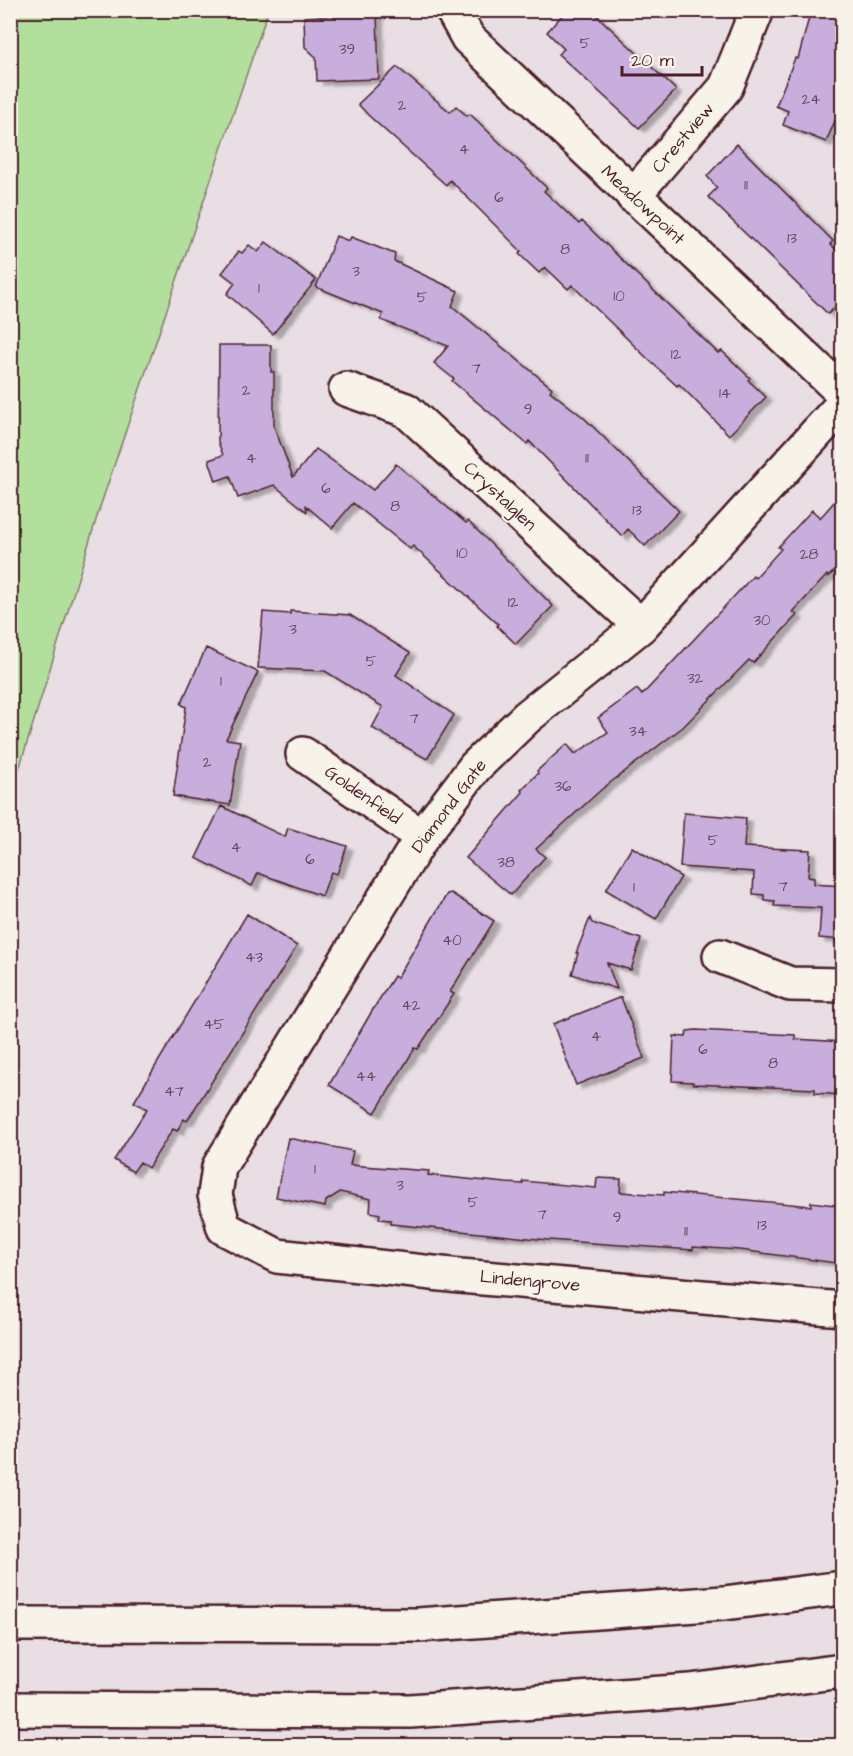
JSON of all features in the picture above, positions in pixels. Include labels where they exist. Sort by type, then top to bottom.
[{"type":"main road","name":"Meadowpoint","points":[[453,10],[468,38],[843,392]]},
{"type":"main road","name":"Crestview","points":[[633,196],[726,87],[757,10]]},
{"type":"main road","name":"Crystalglen","points":[[346,389],[406,410],[641,626]]},
{"type":"main road","name":"Diamond Gate","points":[[224,1228],[215,1195],[219,1167],[422,837],[475,766],[527,717],[641,626],[843,405]]},
{"type":"main road","name":"Goldenfield","points":[[303,754],[422,837]]},
{"type":"main road","points":[[720,956],[790,984],[843,985]]},
{"type":"main road","name":"Lindengrove","points":[[224,1228],[277,1256],[460,1276],[843,1309]]},
{"type":"main road","points":[[10,1624],[418,1625],[724,1603],[843,1588]]},
{"type":"main road","points":[[10,1709],[411,1711],[690,1691],[843,1671]]},
{"type":"green space","points":[[10,11],[268,11],[101,504],[11,795]]},
{"type":"green space","points":[[10,1033],[17,1146],[11,1154],[10,1154]]},
{"type":"building","points":[[567,10],[591,10],[676,90],[639,128],[558,54],[564,49],[547,32]]},
{"type":"building","points":[[811,10],[843,10],[843,102],[826,142],[783,125],[788,111],[776,106],[795,58],[798,59]]},
{"type":"building","points":[[377,13],[379,79],[317,81],[316,57],[305,47],[304,17]]},
{"type":"building","points":[[397,67],[450,112],[456,106],[467,116],[470,114],[547,188],[544,191],[579,224],[582,221],[718,353],[722,351],[750,378],[748,380],[766,397],[729,435],[679,384],[677,386],[572,285],[568,289],[545,267],[539,273],[519,254],[521,251],[450,180],[446,185],[358,104]]},
{"type":"building","points":[[737,144],[833,241],[830,244],[843,256],[843,299],[828,314],[708,197],[717,188],[707,176]]},
{"type":"building","points":[[336,236],[349,241],[351,237],[395,254],[394,261],[458,291],[452,306],[552,388],[550,391],[583,417],[679,511],[645,546],[628,529],[622,536],[529,441],[527,444],[434,363],[448,346],[381,320],[383,314],[316,287]]},
{"type":"building","points":[[266,242],[316,280],[273,334],[227,294],[235,283],[222,273],[239,251],[242,253],[249,245],[258,252]]},
{"type":"building","points":[[219,345],[271,345],[271,372],[274,372],[274,426],[293,477],[316,449],[373,490],[396,464],[466,523],[468,521],[553,606],[516,644],[497,626],[498,624],[413,546],[410,549],[353,503],[332,528],[306,506],[307,512],[274,485],[238,498],[230,476],[216,481],[209,460],[223,455],[218,442]]},
{"type":"building","points":[[843,492],[843,583],[833,572],[828,577],[827,575],[793,612],[797,615],[753,663],[749,660],[683,727],[602,789],[536,849],[545,857],[511,895],[466,858],[523,792],[521,790],[538,773],[537,771],[567,744],[575,754],[608,732],[598,718],[637,689],[642,695],[753,576],[755,578],[781,549],[778,547],[812,510],[820,518]]},
{"type":"building","points":[[290,611],[350,615],[410,653],[396,675],[454,715],[427,759],[372,728],[383,707],[325,671],[258,668],[263,612],[290,614]]},
{"type":"building","points":[[206,648],[258,672],[226,739],[240,741],[230,805],[173,796],[186,707],[181,704]]},
{"type":"building","points":[[221,806],[285,837],[288,828],[347,846],[337,874],[331,872],[322,896],[258,873],[252,886],[196,858]]},
{"type":"building","points":[[684,813],[746,818],[744,847],[810,850],[808,877],[814,878],[814,884],[843,886],[843,940],[819,938],[821,908],[774,906],[775,901],[764,900],[764,895],[753,894],[754,872],[680,867]]},
{"type":"building","points":[[632,847],[681,877],[656,919],[606,890]]},
{"type":"building","points":[[451,893],[494,921],[450,992],[454,994],[418,1049],[415,1048],[375,1113],[329,1085],[394,976],[397,978],[447,894]]},
{"type":"building","points":[[247,914],[297,946],[187,1121],[184,1119],[177,1131],[173,1129],[148,1168],[140,1162],[133,1172],[114,1160],[147,1109],[134,1102]]},
{"type":"building","points":[[590,918],[592,923],[641,939],[631,970],[607,963],[617,989],[572,974],[578,953],[576,953]]},
{"type":"building","points":[[621,997],[644,1058],[576,1085],[553,1024]]},
{"type":"building","points":[[687,1031],[795,1035],[795,1039],[843,1042],[843,1095],[815,1093],[815,1089],[693,1084],[693,1082],[672,1081],[674,1036],[686,1037]]},
{"type":"building","points":[[288,1138],[353,1151],[350,1165],[429,1171],[428,1175],[506,1183],[523,1184],[523,1181],[596,1188],[597,1178],[621,1179],[620,1192],[664,1195],[664,1192],[811,1206],[811,1202],[843,1206],[843,1260],[837,1259],[836,1263],[740,1250],[693,1247],[693,1250],[548,1240],[391,1224],[391,1220],[379,1219],[380,1214],[370,1212],[371,1199],[340,1192],[326,1201],[325,1207],[276,1197]]}]
